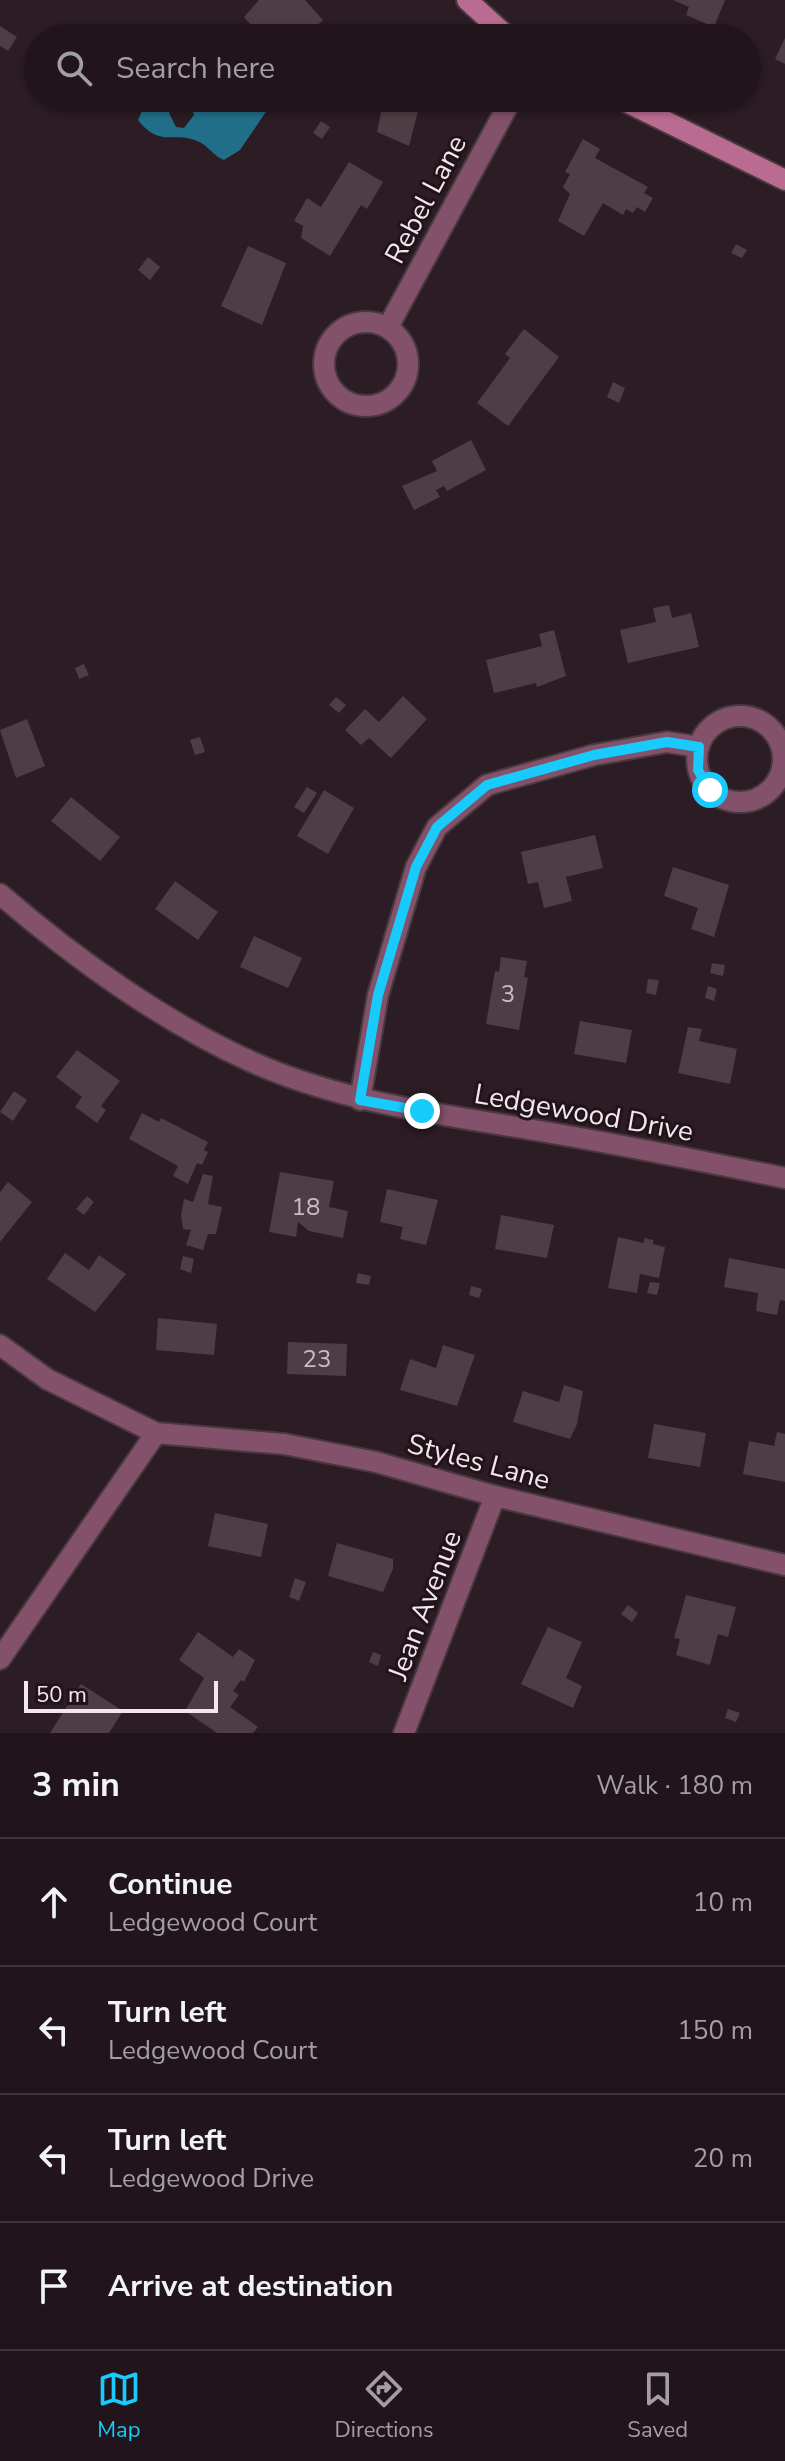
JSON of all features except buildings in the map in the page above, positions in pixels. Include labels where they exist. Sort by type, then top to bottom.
[{"type":"street","points":[[467,0],[494,24]]},
{"type":"street","name":"Rebel Lane","points":[[388,327],[504,112]]},
{"type":"street","points":[[647,112],[785,180]]},
{"type":"street","points":[[362,322],[388,327],[398,336],[408,354],[407,374],[402,387],[387,400],[375,405],[355,404],[342,398],[329,383],[325,370],[327,350],[333,338],[348,325],[362,322]]},
{"type":"street","points":[[747,716],[773,730],[783,751],[783,767],[767,793],[746,802],[731,801],[716,795],[701,777],[697,762],[699,747],[717,722],[747,716]]},
{"type":"street","points":[[360,1100],[378,995],[416,867],[437,827],[487,785],[594,755],[667,742],[699,747]]},
{"type":"street","name":"Ledgewood Drive","points":[[0,894],[57,943],[183,1024],[252,1062],[360,1100],[607,1142],[785,1178]]},
{"type":"street","name":"Styles Lane","points":[[0,1345],[47,1379],[156,1433],[284,1444],[376,1462],[495,1496],[785,1565]]},
{"type":"street","points":[[0,1659],[156,1433]]},
{"type":"street","name":"Jean Avenue","points":[[404,1733],[495,1496]]},
{"type":"water","points":[[142,112],[170,112],[176,127],[184,128],[193,112],[266,112],[240,150],[224,160],[197,141],[160,136],[146,129],[138,120]]},
{"type":"route","points":[[422,1111],[360,1100],[378,995],[416,867],[437,827],[487,785],[594,755],[667,742],[699,747],[698,770],[710,790]]}]
